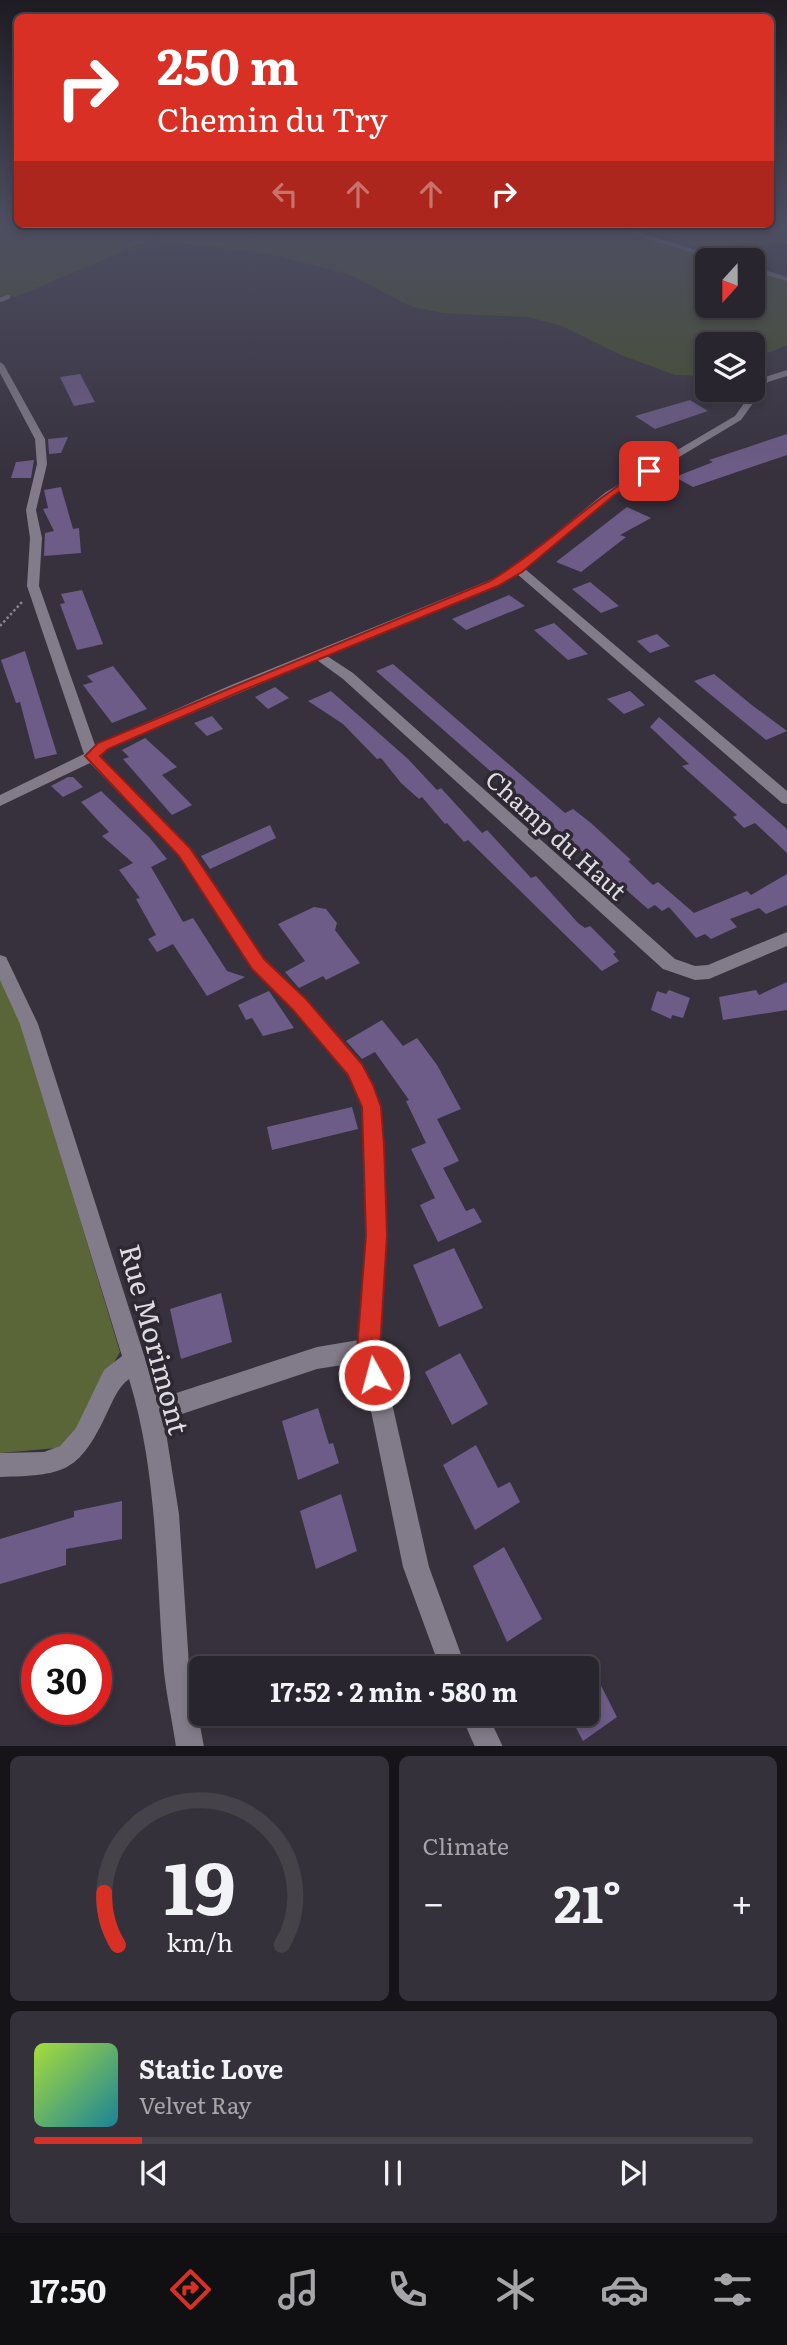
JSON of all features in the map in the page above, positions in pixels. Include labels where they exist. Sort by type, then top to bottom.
[{"type":"street","points":[[0,365],[40,439],[42,464],[31,510],[37,538],[33,586],[92,756],[185,852],[258,964],[300,1004],[355,1069],[372,1107],[377,1235],[369,1350],[416,1567],[449,1656]]},
{"type":"street","points":[[0,801],[92,756],[103,746],[494,583],[517,569],[610,494],[738,418],[765,380],[787,373]]},
{"type":"street","points":[[517,569],[787,799]]},
{"type":"street","name":"Champ du Haut","points":[[318,655],[348,676],[669,964],[695,973],[709,972],[787,939]]},
{"type":"street","name":"Rue Morimont","points":[[0,962],[29,1024],[151,1413],[167,1514],[176,1665],[190,1746]]},
{"type":"street","points":[[151,1413],[317,1358],[369,1350]]},
{"type":"street","points":[[0,1465],[44,1464],[68,1455],[84,1436],[112,1378],[134,1360]]},
{"type":"street","points":[[479,1726],[489,1746]]},
{"type":"path","points":[[0,626],[25,599],[38,596]]},
{"type":"green space","points":[[430,310],[695,310],[695,318],[765,318],[765,310],[787,310],[787,345],[765,354],[765,332],[695,332],[695,376],[675,375],[621,355],[562,326],[528,317]]},
{"type":"green space","points":[[0,979],[19,1017],[120,1352],[101,1385],[83,1430],[57,1448],[0,1453]]},
{"type":"building","points":[[80,374],[95,402],[74,406],[60,377]]},
{"type":"building","points":[[690,400],[708,411],[655,429],[635,416]]},
{"type":"building","points":[[787,434],[787,455],[693,487],[675,477],[713,462],[709,460]]},
{"type":"building","points":[[68,437],[61,453],[49,454],[48,439]]},
{"type":"building","points":[[34,460],[31,478],[11,478],[16,462]]},
{"type":"building","points":[[61,487],[73,529],[79,528],[81,553],[44,556],[45,533],[54,531],[43,509],[48,508],[44,490]]},
{"type":"building","points":[[627,507],[651,518],[620,535],[626,537],[581,572],[556,562]]},
{"type":"building","points":[[590,582],[619,606],[601,613],[572,589]]},
{"type":"building","points":[[82,590],[103,644],[77,650],[60,604],[65,603],[61,594]]},
{"type":"building","points":[[509,595],[525,606],[466,630],[452,619]]},
{"type":"building","points":[[554,623],[588,654],[568,660],[534,630]]},
{"type":"building","points":[[657,634],[670,646],[650,653],[637,641]]},
{"type":"building","points":[[25,651],[57,754],[35,759],[20,702],[16,703],[1,660]]},
{"type":"building","points":[[393,664],[565,813],[573,809],[631,860],[628,861],[653,885],[658,882],[694,913],[747,891],[751,895],[787,874],[787,905],[766,914],[759,908],[730,919],[737,927],[711,939],[705,934],[696,938],[669,907],[662,911],[655,905],[648,909],[376,671]]},
{"type":"building","points":[[113,666],[147,709],[112,723],[83,685],[93,682],[87,676]]},
{"type":"building","points":[[714,674],[787,731],[766,740],[694,681]]},
{"type":"building","points":[[275,687],[289,698],[268,709],[255,697]]},
{"type":"building","points":[[331,691],[408,759],[437,790],[441,788],[482,833],[487,830],[531,878],[536,876],[578,923],[585,928],[590,926],[616,952],[613,954],[619,961],[602,971],[468,840],[464,842],[422,797],[419,799],[401,783],[381,758],[377,759],[343,724],[308,701]]},
{"type":"building","points":[[630,691],[645,705],[624,714],[607,699]]},
{"type":"building","points":[[212,716],[223,729],[207,736],[194,723]]},
{"type":"building","points":[[659,717],[787,829],[787,853],[755,823],[744,828],[733,817],[737,815],[682,766],[689,764],[650,727]]},
{"type":"building","points":[[145,738],[177,767],[162,775],[192,805],[172,815],[123,759],[129,757],[122,750]]},
{"type":"building","points":[[73,777],[83,787],[63,797],[51,786]]},
{"type":"building","points":[[101,791],[149,837],[167,859],[151,867],[183,922],[193,918],[227,971],[245,977],[207,996],[173,944],[157,952],[148,939],[156,935],[136,899],[140,898],[119,870],[133,863],[102,836],[109,832],[81,802]]},
{"type":"building","points":[[270,825],[276,838],[210,869],[201,856]]},
{"type":"building","points":[[314,907],[326,909],[337,923],[335,930],[360,963],[326,980],[323,976],[299,988],[285,972],[305,961],[278,924]]},
{"type":"building","points":[[787,982],[787,1010],[723,1020],[719,997],[756,990],[759,995]]},
{"type":"building","points":[[669,990],[690,998],[683,1018],[672,1015],[671,1019],[651,1010],[657,991],[666,994]]},
{"type":"building","points":[[269,991],[294,1028],[263,1036],[252,1018],[246,1020],[238,1005]]},
{"type":"building","points":[[382,1020],[403,1046],[417,1038],[437,1065],[461,1109],[437,1119],[459,1161],[443,1168],[466,1211],[474,1208],[482,1222],[438,1242],[420,1205],[435,1198],[411,1149],[426,1143],[406,1101],[409,1100],[375,1052],[362,1059],[346,1041]]},
{"type":"building","points":[[352,1107],[358,1129],[272,1150],[267,1127]]},
{"type":"building","points":[[454,1248],[483,1308],[439,1327],[413,1265]]},
{"type":"building","points":[[221,1293],[232,1342],[181,1359],[170,1309]]},
{"type":"building","points":[[460,1353],[488,1404],[452,1425],[425,1372]]},
{"type":"building","points":[[318,1408],[329,1444],[333,1443],[339,1463],[298,1480],[282,1421]]},
{"type":"building","points":[[476,1445],[498,1488],[510,1482],[520,1502],[475,1530],[443,1465]]},
{"type":"building","points":[[341,1494],[357,1551],[316,1569],[300,1511]]},
{"type":"building","points":[[122,1501],[122,1539],[66,1549],[66,1565],[0,1584],[0,1539],[74,1517],[74,1511]]},
{"type":"building","points":[[504,1547],[542,1619],[507,1642],[473,1566]]},
{"type":"building","points":[[599,1682],[617,1717],[583,1741],[575,1726],[599,1726]]},
{"type":"route","points":[[374,1375],[369,1350],[377,1235],[374,1145],[372,1107],[363,1085],[355,1069],[300,1004],[258,964],[185,852],[165,828],[92,756],[103,746],[234,689],[494,583],[517,569],[610,494],[649,471]]}]
